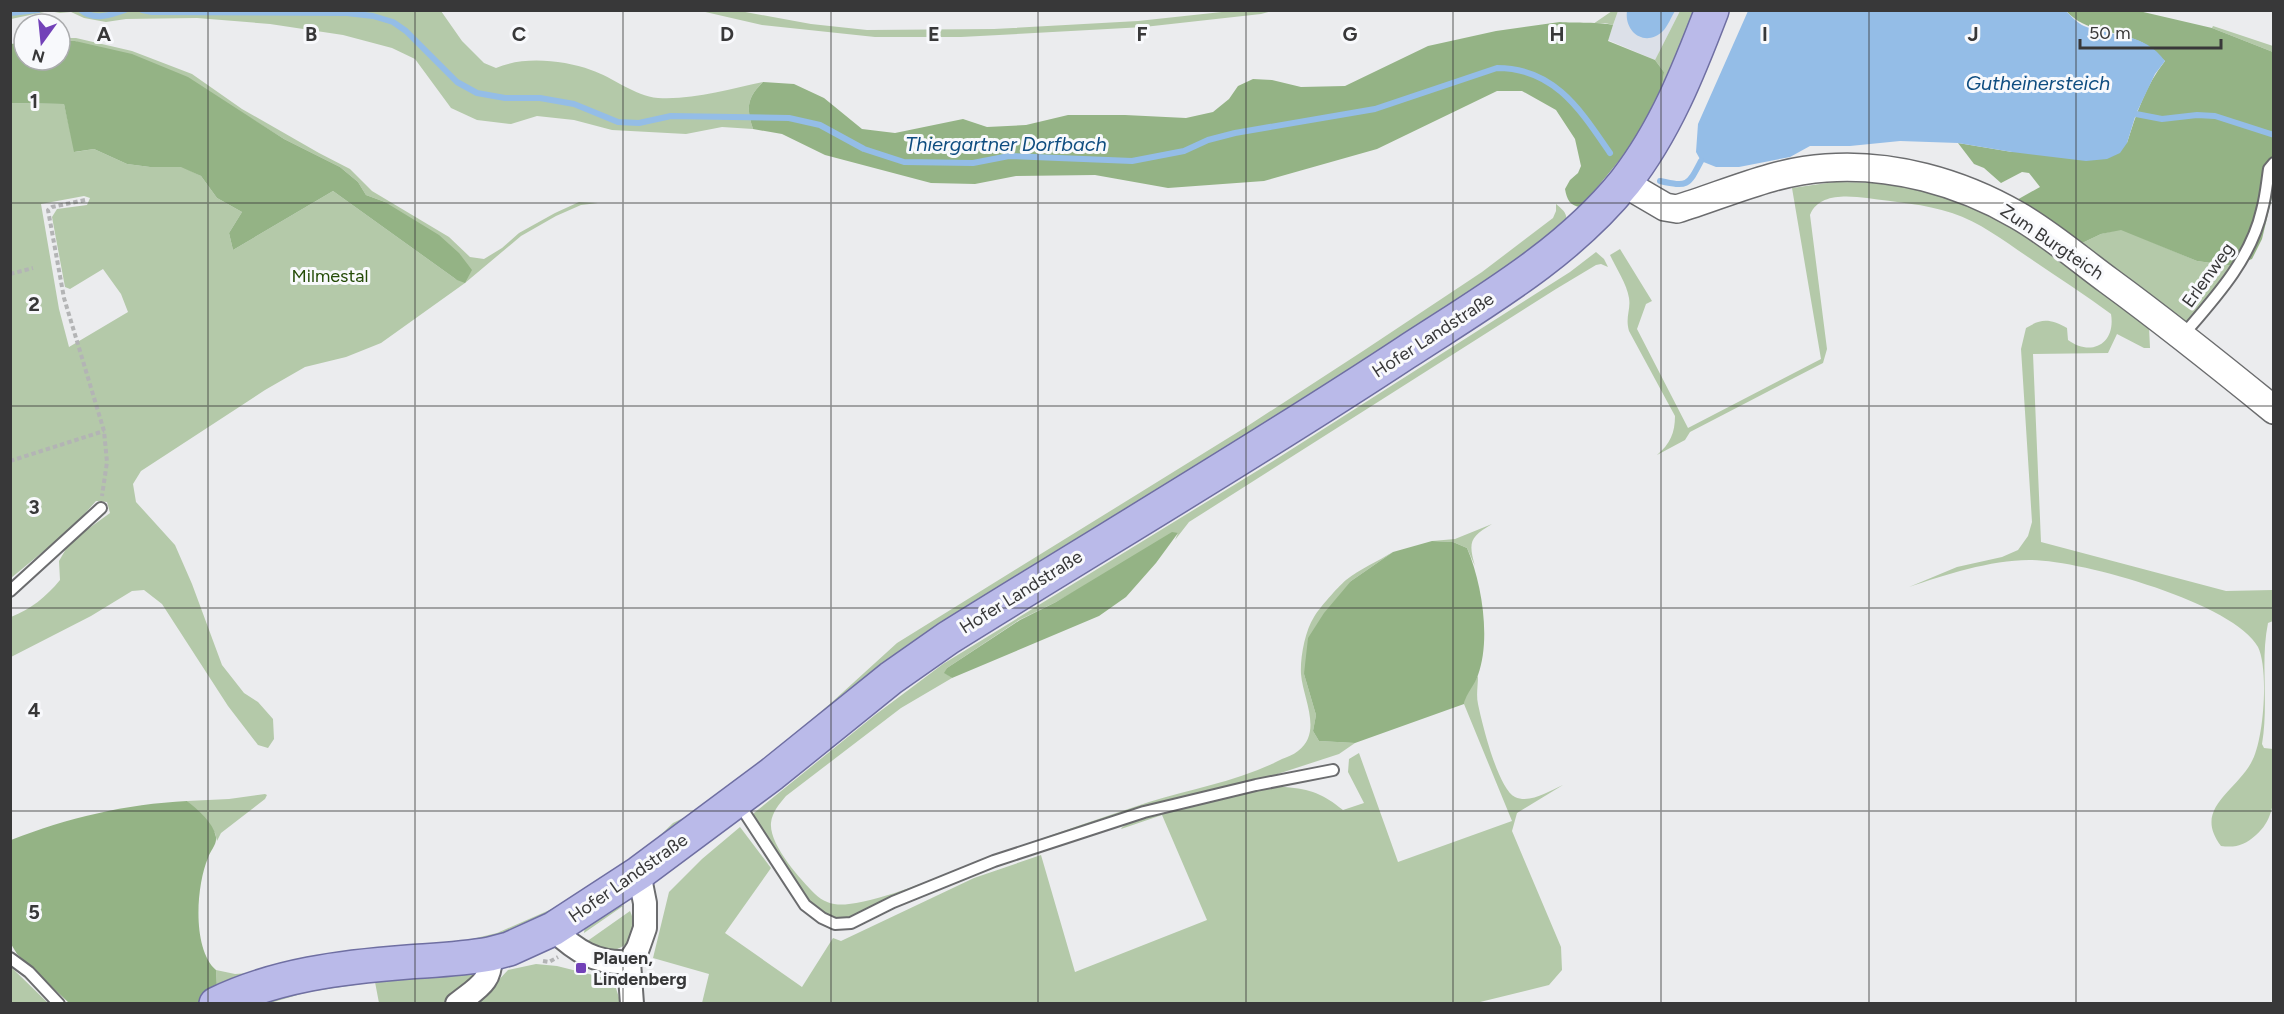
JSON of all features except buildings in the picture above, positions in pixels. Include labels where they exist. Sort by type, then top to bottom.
[{"type":"main road","name":"Hofer Landstraße","points":[[216,1004],[236,994],[279,980],[330,970],[471,958],[509,949],[553,929],[639,873],[737,801],[891,678],[948,638],[1344,393],[1555,252],[1593,218],[1624,183],[1649,147],[1679,93],[1712,10]]},
{"type":"street","name":"Zum Burgteich","points":[[1624,183],[1659,204],[1677,209],[1762,180],[1825,168],[1863,168],[1914,174],[1957,186],[2018,215],[2183,335],[2274,410]]},
{"type":"street","points":[[632,1004],[629,962],[638,948],[645,928],[645,903],[639,873]]},
{"type":"street","points":[[553,929],[572,947],[587,956],[607,962],[629,962]]},
{"type":"street","points":[[457,1004],[487,979],[490,973],[490,954]]},
{"type":"lane","name":"Erlenweg","points":[[2183,335],[2224,287],[2248,248],[2262,212],[2270,168],[2274,163]]},
{"type":"lane","points":[[10,591],[101,508]]},
{"type":"lane","points":[[737,801],[805,905],[822,918],[835,924],[851,924],[893,903],[994,861],[1144,812],[1256,785],[1333,770]]},
{"type":"lane","points":[[10,958],[29,972],[59,1004]]},
{"type":"path","points":[[85,200],[52,207],[48,210],[64,298],[80,358],[104,431],[107,462],[101,508]]},
{"type":"path","points":[[10,274],[33,268]]},
{"type":"path","points":[[10,461],[104,431]]},
{"type":"shaded area","points":[[1618,11],[1680,11],[1655,60],[1608,40]]},
{"type":"green space","points":[[11,10],[441,11],[462,41],[484,63],[496,68],[531,61],[568,64],[591,70],[640,94],[658,98],[698,96],[763,82],[749,103],[749,115],[753,129],[722,127],[686,134],[612,130],[574,120],[537,116],[511,124],[477,120],[451,108],[415,59],[392,48],[343,35],[270,24],[197,18],[126,19],[106,22],[84,18],[72,12],[49,11],[12,12],[11,19]]},
{"type":"green space","points":[[701,11],[740,11],[811,24],[867,30],[994,29],[1138,21],[1231,11],[1272,11],[1144,27],[961,37],[875,37],[762,25]]},
{"type":"green space","points":[[1612,11],[1618,11],[1613,25],[1593,24]]},
{"type":"green space","points":[[1680,11],[1700,11],[1661,96],[1664,72],[1655,60]]},
{"type":"green space","points":[[2066,11],[2139,11],[2212,28],[2273,52],[2273,193],[2262,239],[2252,259],[2233,266],[2197,261],[2121,230],[2101,234],[2080,244],[2015,201],[2040,187],[2029,173],[2022,172],[2001,183],[1984,168],[1974,164],[1958,143],[2012,152],[2127,143],[2147,90],[2165,61],[2143,43],[2091,27]]},
{"type":"green space","points":[[1560,22],[1613,25],[1608,41],[1655,60],[1664,72],[1661,96],[1631,146],[1581,207],[1570,202],[1565,189],[1581,166],[1575,139],[1556,110],[1522,91],[1497,91],[1377,149],[1264,181],[1168,188],[1095,175],[1016,176],[975,184],[931,183],[825,155],[782,134],[753,129],[749,115],[751,98],[763,82],[794,84],[824,98],[862,129],[895,133],[963,119],[987,127],[1026,125],[1068,115],[1186,118],[1213,112],[1229,99],[1238,86],[1253,79],[1272,80],[1301,87],[1345,86],[1428,46],[1496,31]]},
{"type":"green space","points":[[2213,26],[2273,46],[2273,52],[2212,28]]},
{"type":"green space","name":"Milmestal","points":[[72,38],[132,51],[192,74],[242,109],[350,169],[372,191],[449,237],[470,257],[484,259],[502,248],[519,233],[579,202],[598,203],[581,205],[521,236],[465,283],[381,343],[346,357],[305,367],[265,390],[141,471],[133,484],[136,502],[175,545],[222,665],[244,693],[258,702],[273,719],[274,739],[268,748],[258,745],[228,706],[162,604],[144,590],[132,591],[91,616],[11,657],[11,617],[32,606],[55,586],[60,580],[59,561],[70,542],[110,513],[107,502],[96,501],[73,527],[11,578],[11,103],[64,104],[75,152],[94,149],[127,164],[150,167],[181,166],[201,176],[217,198],[242,212],[229,233],[233,250],[333,191],[457,280],[385,202],[366,195],[358,182],[340,167],[284,139],[247,116],[72,41]],"holes":[[[84,196],[90,198],[87,205],[57,209],[52,217],[65,287],[70,289],[103,269],[121,294],[128,312],[69,347],[59,309],[41,204]]]},
{"type":"green space","points":[[72,41],[75,41],[132,54],[188,77],[284,139],[340,167],[358,182],[366,195],[385,202],[439,235],[459,253],[472,270],[465,283],[457,280],[333,191],[233,250],[229,233],[242,212],[217,198],[201,176],[181,167],[127,164],[94,149],[74,152],[64,104],[11,103],[11,44],[12,72],[72,72]]},
{"type":"green space","points":[[1834,182],[1895,183],[1966,202],[2030,235],[2149,327],[2150,348],[2144,348],[2117,334],[2108,353],[2033,354],[2041,542],[2226,591],[2273,590],[2273,621],[2268,623],[2266,638],[2265,713],[2262,744],[2264,748],[2273,749],[2274,795],[2269,817],[2264,826],[2248,841],[2231,847],[2221,846],[2211,822],[2219,802],[2251,763],[2262,723],[2264,688],[2261,657],[2258,647],[2244,631],[2219,615],[2188,600],[2153,587],[2116,575],[2052,562],[2029,560],[1984,565],[1909,587],[1957,567],[2002,557],[2018,550],[2028,536],[2032,522],[2021,349],[2026,328],[2042,321],[2056,323],[2067,328],[2068,340],[2085,347],[2100,345],[2110,333],[2111,314],[2001,238],[1962,217],[1931,207],[1851,197],[1827,199],[1820,203],[1810,215],[1827,349],[1823,363],[1690,432],[1685,440],[1657,455],[1671,438],[1675,416],[1629,331],[1628,293],[1610,255],[1620,249],[1652,301],[1646,304],[1637,329],[1688,428],[1821,359],[1792,188]]},
{"type":"green space","points":[[1556,204],[1566,214],[1566,223],[1537,250],[732,795],[515,937],[217,988],[216,970],[235,974],[263,972],[447,945],[497,933],[570,901],[649,846],[673,823],[703,808],[759,764],[897,643],[1246,427],[1482,272],[1553,218]]},
{"type":"green space","points":[[2121,229],[2197,261],[2233,266],[2194,316],[2184,324],[2080,244],[2101,234]]},
{"type":"green space","points":[[1596,252],[1604,259],[1608,267],[1601,264],[1596,265],[1556,289],[1189,522],[1175,540],[1178,533],[1056,602],[1019,620],[947,668],[945,673],[952,678],[901,708],[786,796],[773,815],[772,832],[780,851],[815,894],[831,903],[849,904],[894,893],[1103,817],[1266,767],[1298,751],[1309,734],[1310,715],[1302,684],[1301,668],[1306,637],[1314,617],[1346,580],[1393,552],[1351,581],[1304,674],[1316,715],[1313,731],[1319,741],[1355,743],[1339,754],[1253,782],[1149,806],[870,912],[840,918],[827,914],[812,904],[753,817],[754,813],[875,715],[943,664],[1278,458],[1570,272]]},
{"type":"green space","points":[[1492,524],[1479,533],[1473,541],[1475,566],[1467,548],[1453,542],[1432,541],[1455,539]]},
{"type":"green space","points":[[1172,532],[1178,533],[1156,563],[1126,597],[1099,616],[952,678],[944,673],[947,668],[1020,620],[1056,602]]},
{"type":"green space","points":[[1432,541],[1453,542],[1467,548],[1477,578],[1483,611],[1484,645],[1477,679],[1464,704],[1355,743],[1319,741],[1313,731],[1316,715],[1304,674],[1308,638],[1324,613],[1351,581],[1393,552]]},
{"type":"green space","points":[[1478,676],[1477,701],[1483,725],[1497,769],[1509,791],[1515,797],[1527,799],[1563,785],[1517,813],[1512,831],[1561,947],[1562,970],[1549,985],[1476,1003],[702,1003],[709,974],[653,958],[669,892],[702,859],[740,827],[771,868],[725,933],[802,987],[833,938],[841,941],[974,878],[1041,855],[1075,972],[1207,920],[1162,815],[1121,829],[1148,815],[1172,808],[1251,790],[1272,788],[1285,787],[1310,791],[1323,796],[1343,810],[1364,803],[1348,772],[1349,759],[1359,753],[1398,862],[1512,821],[1464,704],[1465,697]]},
{"type":"green space","points":[[267,795],[265,799],[221,833],[217,841],[215,833],[187,801],[229,799]]},
{"type":"green space","points":[[187,801],[208,821],[216,837],[204,870],[198,917],[203,948],[208,960],[216,970],[217,988],[201,1003],[69,1003],[17,954],[11,944],[11,840],[97,813],[142,805]]},
{"type":"green space","points":[[616,905],[623,906],[584,933],[585,926]]},
{"type":"green space","points":[[630,911],[634,926],[630,940],[625,945],[612,950],[604,950],[586,942]]},
{"type":"green space","points":[[536,964],[557,966],[609,979],[614,982],[621,1004],[475,1004],[508,970]]},
{"type":"green space","points":[[11,967],[48,1003],[11,1003]]},
{"type":"green space","points":[[478,972],[450,1003],[379,1003],[375,982],[308,992],[270,1003],[247,1004],[310,984]]},
{"type":"water","points":[[1627,10],[1675,11],[1663,31],[1656,36],[1643,38],[1632,31],[1627,19]]},
{"type":"water","name":"Gutheinersteich","points":[[1748,11],[2066,11],[2084,26],[2138,40],[2157,52],[2165,61],[2155,74],[2136,114],[2127,143],[2120,153],[2107,159],[2086,161],[1958,143],[1900,141],[1850,146],[1810,146],[1790,157],[1739,167],[1716,167],[1701,161],[1696,152],[1698,124]]},
{"type":"waterway","name":"Thiergartner Dorfbach","points":[[10,13],[38,10]]},
{"type":"waterway","name":"Thiergartner Dorfbach","points":[[81,10],[97,16],[125,10]]},
{"type":"waterway","name":"Thiergartner Dorfbach","points":[[142,10],[152,12],[347,13],[373,16],[393,22],[406,31],[457,82],[477,93],[505,98],[540,98],[574,104],[618,122],[639,123],[671,116],[789,118],[820,125],[864,149],[904,162],[973,163],[1009,156],[1132,161],[1184,151],[1208,140],[1235,133],[1375,109],[1497,68],[1535,75],[1551,84],[1577,108],[1610,153]]},
{"type":"waterway","name":"Thiergartner Dorfbach","points":[[2136,114],[2162,119],[2197,115],[2215,116],[2274,135]]},
{"type":"waterway","name":"Thiergartner Dorfbach","points":[[1660,181],[1686,183],[1693,176],[1701,161]]},
{"type":"place","name":"Plauen, Lindenberg","points":[[581,968]]}]
